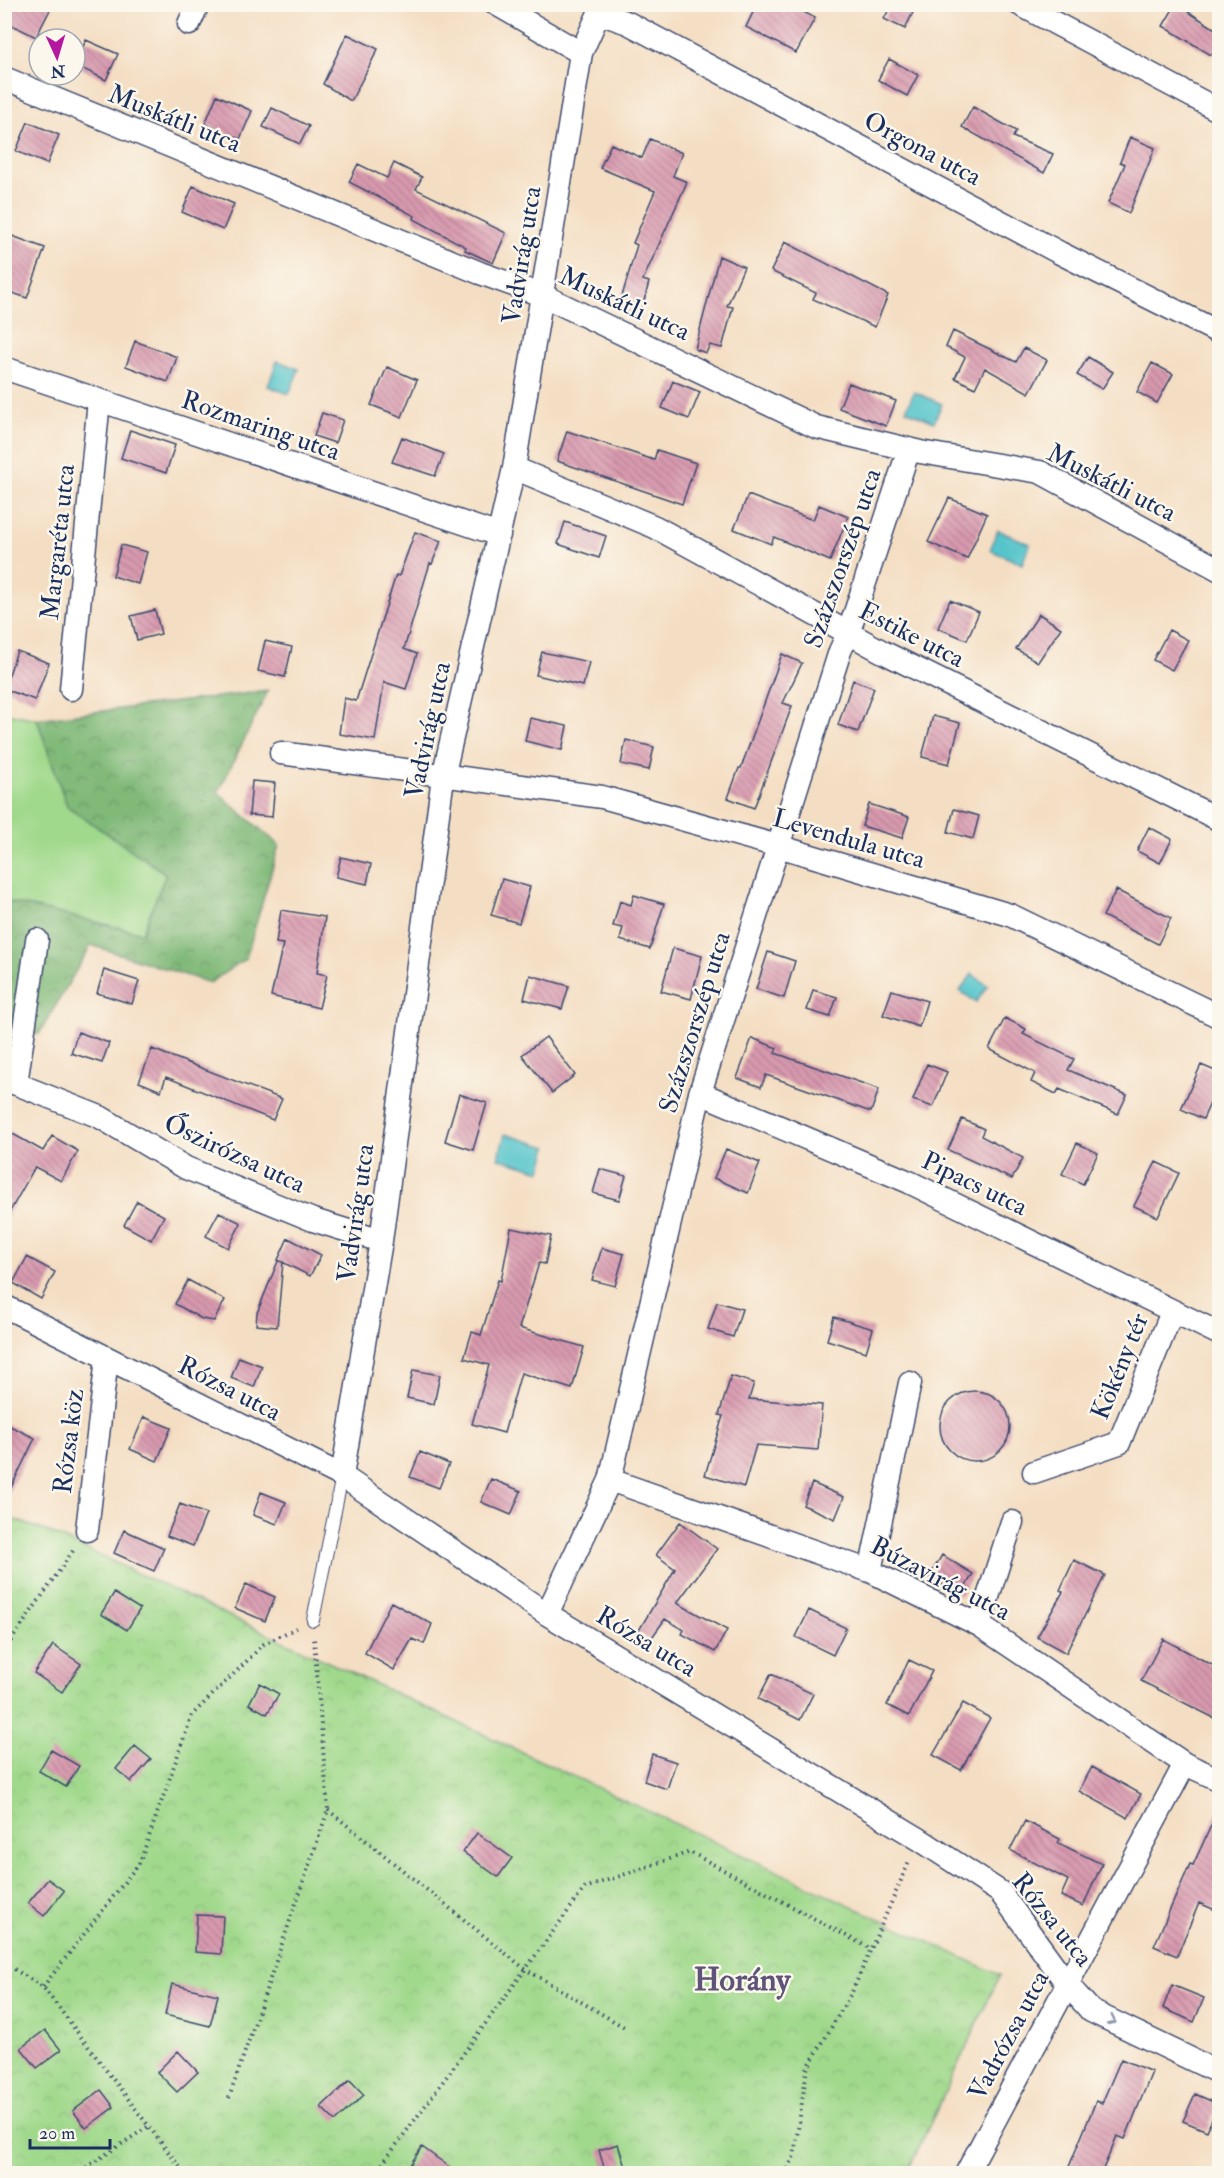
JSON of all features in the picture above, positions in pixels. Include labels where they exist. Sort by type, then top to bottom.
[{"type":"street","points":[[496,4],[581,53]]},
{"type":"street","points":[[1019,4],[1216,102]]},
{"type":"street","name":"Vadvirág utca","points":[[342,1476],[381,1241],[443,777],[514,468],[544,296],[581,53],[601,9]]},
{"type":"street","name":"Orgona utca","points":[[601,9],[1060,253],[1220,333]]},
{"type":"street","name":"Muskátli utca","points":[[4,78],[458,264],[544,296],[816,427],[909,449],[1040,472],[1220,570]]},
{"type":"street","name":"Rozmaring utca","points":[[4,368],[499,535]]},
{"type":"street","name":"Margaréta utca","points":[[71,689],[99,400]]},
{"type":"street","name":"Százszorszép utca","points":[[547,1614],[610,1480],[700,1093],[840,651],[848,634],[909,449]]},
{"type":"street","name":"Estike utca","points":[[514,468],[655,527],[848,634],[1220,820]]},
{"type":"street","name":"Levendula utca","points":[[281,753],[602,797],[778,846],[1010,915],[1220,1017]]},
{"type":"street","points":[[10,1081],[37,940]]},
{"type":"street","name":"Őszirózsa utca","points":[[10,1081],[100,1117],[186,1167],[313,1220],[381,1241]]},
{"type":"street","name":"Pipacs utca","points":[[700,1093],[909,1182],[1220,1334]]},
{"type":"street","name":"Rózsa utca","points":[[4,1306],[342,1476],[547,1614],[919,1839],[1000,1892],[1068,1984],[1092,2011],[1220,2073]]},
{"type":"street","name":"Kökény tér","points":[[1034,1472],[1119,1443],[1172,1312]]},
{"type":"street","name":"Rózsa köz","points":[[87,1530],[107,1358]]},
{"type":"street","points":[[870,1571],[910,1383]]},
{"type":"street","name":"Búzavirág utca","points":[[610,1480],[870,1571],[979,1625],[1185,1764],[1220,1780]]},
{"type":"street","points":[[979,1625],[1012,1522]]},
{"type":"street","name":"Vadrózsa utca","points":[[966,2174],[1185,1764]]},
{"type":"lane","points":[[313,1620],[342,1476]]},
{"type":"path","points":[[4,1651],[87,1530]]},
{"type":"path","points":[[43,1987],[141,1862],[192,1715],[264,1644],[313,1620],[328,1810],[228,2098]]},
{"type":"path","points":[[328,1810],[525,1970],[624,2027]]},
{"type":"path","points":[[785,2174],[794,2156],[807,2069],[852,1992],[919,1839]]},
{"type":"path","points":[[375,2174],[585,1888],[690,1852],[871,1949]]},
{"type":"path","points":[[4,1963],[43,1987],[185,2174]]},
{"type":"path","points":[[76,2174],[149,2126]]},
{"type":"green space","points":[[268,691],[218,793],[279,845],[246,958],[210,983],[91,945],[39,1034],[5,1036],[5,901],[142,933],[166,874],[67,806],[37,719]]},
{"type":"green space","points":[[5,713],[37,719],[67,806],[166,874],[142,933],[5,901]]},
{"type":"green space","points":[[4,1516],[51,1533],[1000,1975],[907,2173],[5,2173]]},
{"type":"water","points":[[277,361],[299,369],[289,394],[268,386]]},
{"type":"water","points":[[914,392],[942,404],[934,422],[906,410]]},
{"type":"water","points":[[998,530],[1030,544],[1022,564],[990,550]]},
{"type":"water","points":[[972,974],[988,986],[976,1002],[960,991]]},
{"type":"water","points":[[505,1134],[548,1147],[541,1171],[498,1158]]},
{"type":"building","points":[[14,4],[53,4],[41,27],[27,27],[27,32],[6,22]]},
{"type":"building","points":[[757,4],[789,4],[815,18],[796,53],[746,27]]},
{"type":"building","points":[[892,4],[917,4],[905,29],[884,19]]},
{"type":"building","points":[[1176,4],[1220,32],[1220,42],[1211,55],[1163,26]]},
{"type":"building","points":[[347,34],[378,49],[351,101],[323,84]]},
{"type":"building","points":[[87,40],[118,54],[106,80],[87,71]]},
{"type":"building","points":[[889,59],[918,75],[907,96],[878,80]]},
{"type":"building","points":[[217,95],[252,111],[240,139],[205,124]]},
{"type":"building","points":[[973,107],[1016,131],[1013,137],[1053,154],[1044,173],[962,127]]},
{"type":"building","points":[[272,108],[309,126],[300,144],[263,127]]},
{"type":"building","points":[[28,122],[59,135],[47,164],[16,151]]},
{"type":"building","points":[[1130,137],[1155,148],[1129,213],[1108,203],[1125,164],[1120,162]]},
{"type":"building","points":[[650,139],[682,153],[673,176],[687,182],[643,280],[649,282],[640,316],[618,310],[637,245],[633,243],[655,191],[600,168],[611,144],[642,158]]},
{"type":"building","points":[[394,163],[422,177],[416,189],[506,233],[493,263],[465,250],[466,247],[414,219],[415,216],[349,182],[358,164],[387,178]]},
{"type":"building","points":[[193,186],[234,204],[223,230],[182,212]]},
{"type":"building","points":[[4,233],[45,248],[27,298],[4,290]]},
{"type":"building","points":[[785,242],[888,295],[875,327],[813,299],[816,293],[771,271]]},
{"type":"building","points":[[719,256],[744,267],[727,306],[733,307],[722,348],[710,345],[706,353],[695,349]]},
{"type":"building","points":[[953,331],[1016,362],[1024,348],[1047,360],[1029,393],[985,368],[975,388],[955,378],[965,357],[946,347]]},
{"type":"building","points":[[135,341],[177,357],[168,382],[126,366]]},
{"type":"building","points":[[1088,357],[1113,372],[1102,389],[1077,375]]},
{"type":"building","points":[[1152,363],[1173,374],[1157,403],[1137,392]]},
{"type":"building","points":[[387,367],[417,380],[402,417],[371,405]]},
{"type":"building","points":[[673,381],[700,392],[689,419],[662,408]]},
{"type":"building","points":[[849,383],[896,401],[886,426],[839,408]]},
{"type":"building","points":[[322,413],[343,420],[335,443],[314,436]]},
{"type":"building","points":[[130,430],[175,445],[166,473],[121,458]]},
{"type":"building","points":[[567,431],[654,460],[657,450],[696,463],[682,504],[557,461]]},
{"type":"building","points":[[402,437],[444,454],[435,476],[392,462]]},
{"type":"building","points":[[748,495],[813,520],[819,505],[848,517],[830,561],[774,537],[771,544],[734,529]]},
{"type":"building","points":[[949,498],[987,514],[967,559],[928,542]]},
{"type":"building","points":[[565,522],[606,536],[599,558],[558,544]]},
{"type":"building","points":[[415,532],[441,541],[432,564],[430,563],[404,649],[417,654],[406,689],[384,682],[375,740],[339,734],[344,698],[356,701],[396,575],[399,576]]},
{"type":"building","points":[[121,545],[147,552],[138,584],[113,576]]},
{"type":"building","points":[[950,600],[979,612],[967,640],[938,628]]},
{"type":"building","points":[[155,610],[161,634],[137,640],[131,616]]},
{"type":"building","points":[[1039,614],[1061,628],[1038,662],[1016,649]]},
{"type":"building","points":[[1169,630],[1188,640],[1172,670],[1153,660]]},
{"type":"building","points":[[265,641],[292,647],[285,677],[258,671]]},
{"type":"building","points":[[17,651],[49,663],[35,700],[4,689]]},
{"type":"building","points":[[542,652],[589,662],[583,686],[536,675]]},
{"type":"building","points":[[782,654],[802,663],[783,703],[792,706],[754,808],[728,798]]},
{"type":"building","points":[[853,680],[874,688],[858,732],[838,725]]},
{"type":"building","points":[[933,716],[960,723],[949,764],[922,757]]},
{"type":"building","points":[[530,718],[567,726],[562,750],[525,741]]},
{"type":"building","points":[[626,740],[654,747],[649,770],[621,764]]},
{"type":"building","points":[[252,781],[275,783],[272,817],[249,815]]},
{"type":"building","points":[[869,804],[909,817],[902,838],[862,826]]},
{"type":"building","points":[[954,809],[979,816],[973,839],[948,832]]},
{"type":"building","points":[[1149,827],[1172,839],[1160,863],[1137,851]]},
{"type":"building","points":[[341,857],[371,864],[367,884],[336,877]]},
{"type":"building","points":[[502,879],[530,887],[519,923],[491,915]]},
{"type":"building","points":[[1116,890],[1171,918],[1158,944],[1103,916]]},
{"type":"building","points":[[634,895],[664,904],[650,949],[620,940],[623,928],[613,926],[620,901],[631,905]]},
{"type":"building","points":[[281,910],[325,917],[317,973],[327,975],[319,1008],[271,996],[283,944],[276,943]]},
{"type":"building","points":[[673,948],[702,956],[691,999],[661,991]]},
{"type":"building","points":[[768,952],[795,961],[784,998],[756,989]]},
{"type":"building","points":[[104,970],[139,981],[132,1004],[97,993]]},
{"type":"building","points":[[530,975],[569,986],[562,1009],[524,999]]},
{"type":"building","points":[[813,990],[837,997],[830,1017],[807,1010]]},
{"type":"building","points":[[892,990],[927,1001],[919,1027],[883,1015]]},
{"type":"building","points":[[1005,1018],[1026,1029],[1023,1034],[1074,1059],[1068,1070],[1127,1095],[1118,1114],[1059,1089],[1056,1094],[1031,1082],[1035,1073],[989,1049]]},
{"type":"building","points":[[78,1032],[109,1043],[102,1063],[71,1053]]},
{"type":"building","points":[[546,1037],[575,1075],[552,1093],[522,1055]]},
{"type":"building","points":[[752,1038],[777,1048],[775,1053],[879,1089],[871,1112],[766,1075],[761,1087],[737,1078]]},
{"type":"building","points":[[152,1049],[282,1099],[273,1120],[166,1077],[161,1091],[139,1082]]},
{"type":"building","points":[[927,1064],[947,1072],[933,1107],[913,1100]]},
{"type":"building","points":[[1201,1065],[1220,1073],[1220,1081],[1203,1119],[1181,1109]]},
{"type":"building","points":[[459,1094],[487,1103],[473,1150],[445,1141]]},
{"type":"building","points":[[962,1119],[984,1129],[981,1136],[1023,1158],[1012,1179],[948,1150]]},
{"type":"building","points":[[4,1129],[43,1151],[52,1136],[78,1151],[61,1181],[35,1167],[4,1222]]},
{"type":"building","points":[[1077,1143],[1098,1153],[1083,1184],[1062,1174]]},
{"type":"building","points":[[726,1149],[760,1163],[748,1193],[714,1178]]},
{"type":"building","points":[[1156,1162],[1179,1173],[1158,1217],[1134,1206]]},
{"type":"building","points":[[600,1169],[626,1176],[619,1200],[593,1193]]},
{"type":"building","points":[[137,1201],[164,1216],[151,1240],[124,1225]]},
{"type":"building","points":[[219,1212],[241,1223],[228,1248],[206,1236]]},
{"type":"building","points":[[511,1228],[551,1236],[545,1264],[539,1263],[519,1328],[584,1347],[572,1389],[521,1373],[504,1433],[472,1424],[489,1365],[464,1358],[472,1332],[481,1335],[498,1280],[501,1281]]},
{"type":"building","points":[[288,1238],[321,1255],[310,1276],[278,1260]]},
{"type":"building","points":[[602,1248],[624,1254],[615,1286],[592,1280]]},
{"type":"building","points":[[27,1257],[55,1272],[41,1299],[13,1283]]},
{"type":"building","points":[[278,1261],[283,1262],[277,1327],[256,1325],[257,1313]]},
{"type":"building","points":[[188,1280],[225,1300],[214,1321],[202,1319],[175,1304]]},
{"type":"building","points":[[717,1302],[742,1309],[733,1337],[708,1329]]},
{"type":"building","points":[[834,1317],[873,1329],[866,1352],[827,1340]]},
{"type":"building","points":[[239,1357],[262,1366],[254,1387],[231,1378]]},
{"type":"building","points":[[413,1370],[440,1375],[434,1404],[407,1398]]},
{"type":"building","points":[[731,1376],[754,1383],[749,1399],[822,1405],[818,1450],[756,1445],[744,1487],[705,1475],[723,1416],[719,1415]]},
{"type":"building","points":[[975,1391],[988,1394],[1000,1401],[1007,1413],[1010,1426],[1007,1439],[1000,1451],[988,1458],[975,1461],[962,1458],[950,1451],[943,1439],[940,1426],[943,1413],[950,1401],[962,1394]]},
{"type":"building","points":[[144,1417],[171,1428],[157,1461],[130,1449]]},
{"type":"building","points":[[4,1423],[35,1438],[4,1502]]},
{"type":"building","points":[[420,1452],[449,1464],[439,1488],[410,1477]]},
{"type":"building","points":[[491,1479],[521,1491],[511,1515],[481,1502]]},
{"type":"building","points":[[812,1483],[844,1497],[835,1519],[803,1505]]},
{"type":"building","points":[[261,1492],[286,1502],[277,1524],[253,1515]]},
{"type":"building","points":[[180,1504],[206,1514],[193,1546],[167,1536]]},
{"type":"building","points":[[680,1522],[717,1549],[677,1603],[727,1630],[715,1652],[682,1634],[684,1630],[665,1619],[650,1640],[638,1632],[675,1569],[656,1555]]},
{"type":"building","points":[[124,1530],[164,1548],[154,1571],[114,1553]]},
{"type":"building","points":[[942,1555],[973,1574],[960,1596],[929,1577]]},
{"type":"building","points":[[1074,1560],[1105,1575],[1066,1653],[1037,1637],[1063,1592],[1060,1590]]},
{"type":"building","points":[[246,1584],[275,1597],[265,1621],[235,1608]]},
{"type":"building","points":[[114,1593],[140,1609],[127,1630],[101,1614]]},
{"type":"building","points":[[391,1602],[432,1624],[424,1644],[412,1639],[394,1670],[365,1653]]},
{"type":"building","points":[[809,1610],[846,1628],[833,1655],[796,1637]]},
{"type":"building","points":[[1163,1639],[1220,1669],[1220,1721],[1141,1681]]},
{"type":"building","points":[[53,1645],[81,1664],[62,1692],[34,1673]]},
{"type":"building","points":[[909,1660],[932,1671],[909,1716],[887,1705]]},
{"type":"building","points":[[771,1674],[813,1694],[800,1720],[758,1699]]},
{"type":"building","points":[[260,1683],[279,1694],[267,1714],[249,1704]]},
{"type":"building","points":[[963,1703],[990,1718],[961,1770],[933,1755]]},
{"type":"building","points":[[135,1746],[151,1759],[131,1782],[116,1769]]},
{"type":"building","points":[[51,1750],[79,1766],[66,1787],[39,1771]]},
{"type":"building","points":[[652,1754],[676,1762],[667,1789],[644,1781]]},
{"type":"building","points":[[1092,1767],[1141,1794],[1128,1818],[1079,1791]]},
{"type":"building","points":[[1220,1806],[1220,1912],[1199,1903],[1177,1956],[1154,1946],[1190,1864],[1193,1865]]},
{"type":"building","points":[[1025,1821],[1060,1839],[1058,1843],[1102,1864],[1083,1906],[1061,1896],[1068,1880],[1010,1850]]},
{"type":"building","points":[[477,1833],[512,1858],[498,1877],[463,1852]]},
{"type":"building","points":[[48,1879],[64,1891],[44,1916],[28,1903]]},
{"type":"building","points":[[197,1915],[223,1916],[221,1954],[195,1952]]},
{"type":"building","points":[[172,1984],[218,1995],[210,2026],[165,2015]]},
{"type":"building","points":[[1172,1985],[1204,1998],[1194,2022],[1163,2008]]},
{"type":"building","points":[[45,2030],[61,2050],[37,2068],[21,2048]]},
{"type":"building","points":[[178,2051],[198,2072],[177,2092],[157,2072]]},
{"type":"building","points":[[1121,2059],[1152,2072],[1125,2139],[1117,2136],[1101,2174],[1066,2174],[1096,2101],[1102,2103]]},
{"type":"building","points":[[350,2080],[364,2095],[335,2121],[321,2107]]},
{"type":"building","points":[[101,2090],[114,2107],[86,2128],[73,2111]]},
{"type":"building","points":[[1195,2094],[1218,2104],[1207,2131],[1183,2121]]},
{"type":"building","points":[[618,2144],[627,2174],[606,2174],[599,2150]]},
{"type":"building","points":[[422,2147],[459,2174],[404,2174]]},
{"type":"district","name":"Horány","points":[[742,1979]]}]
